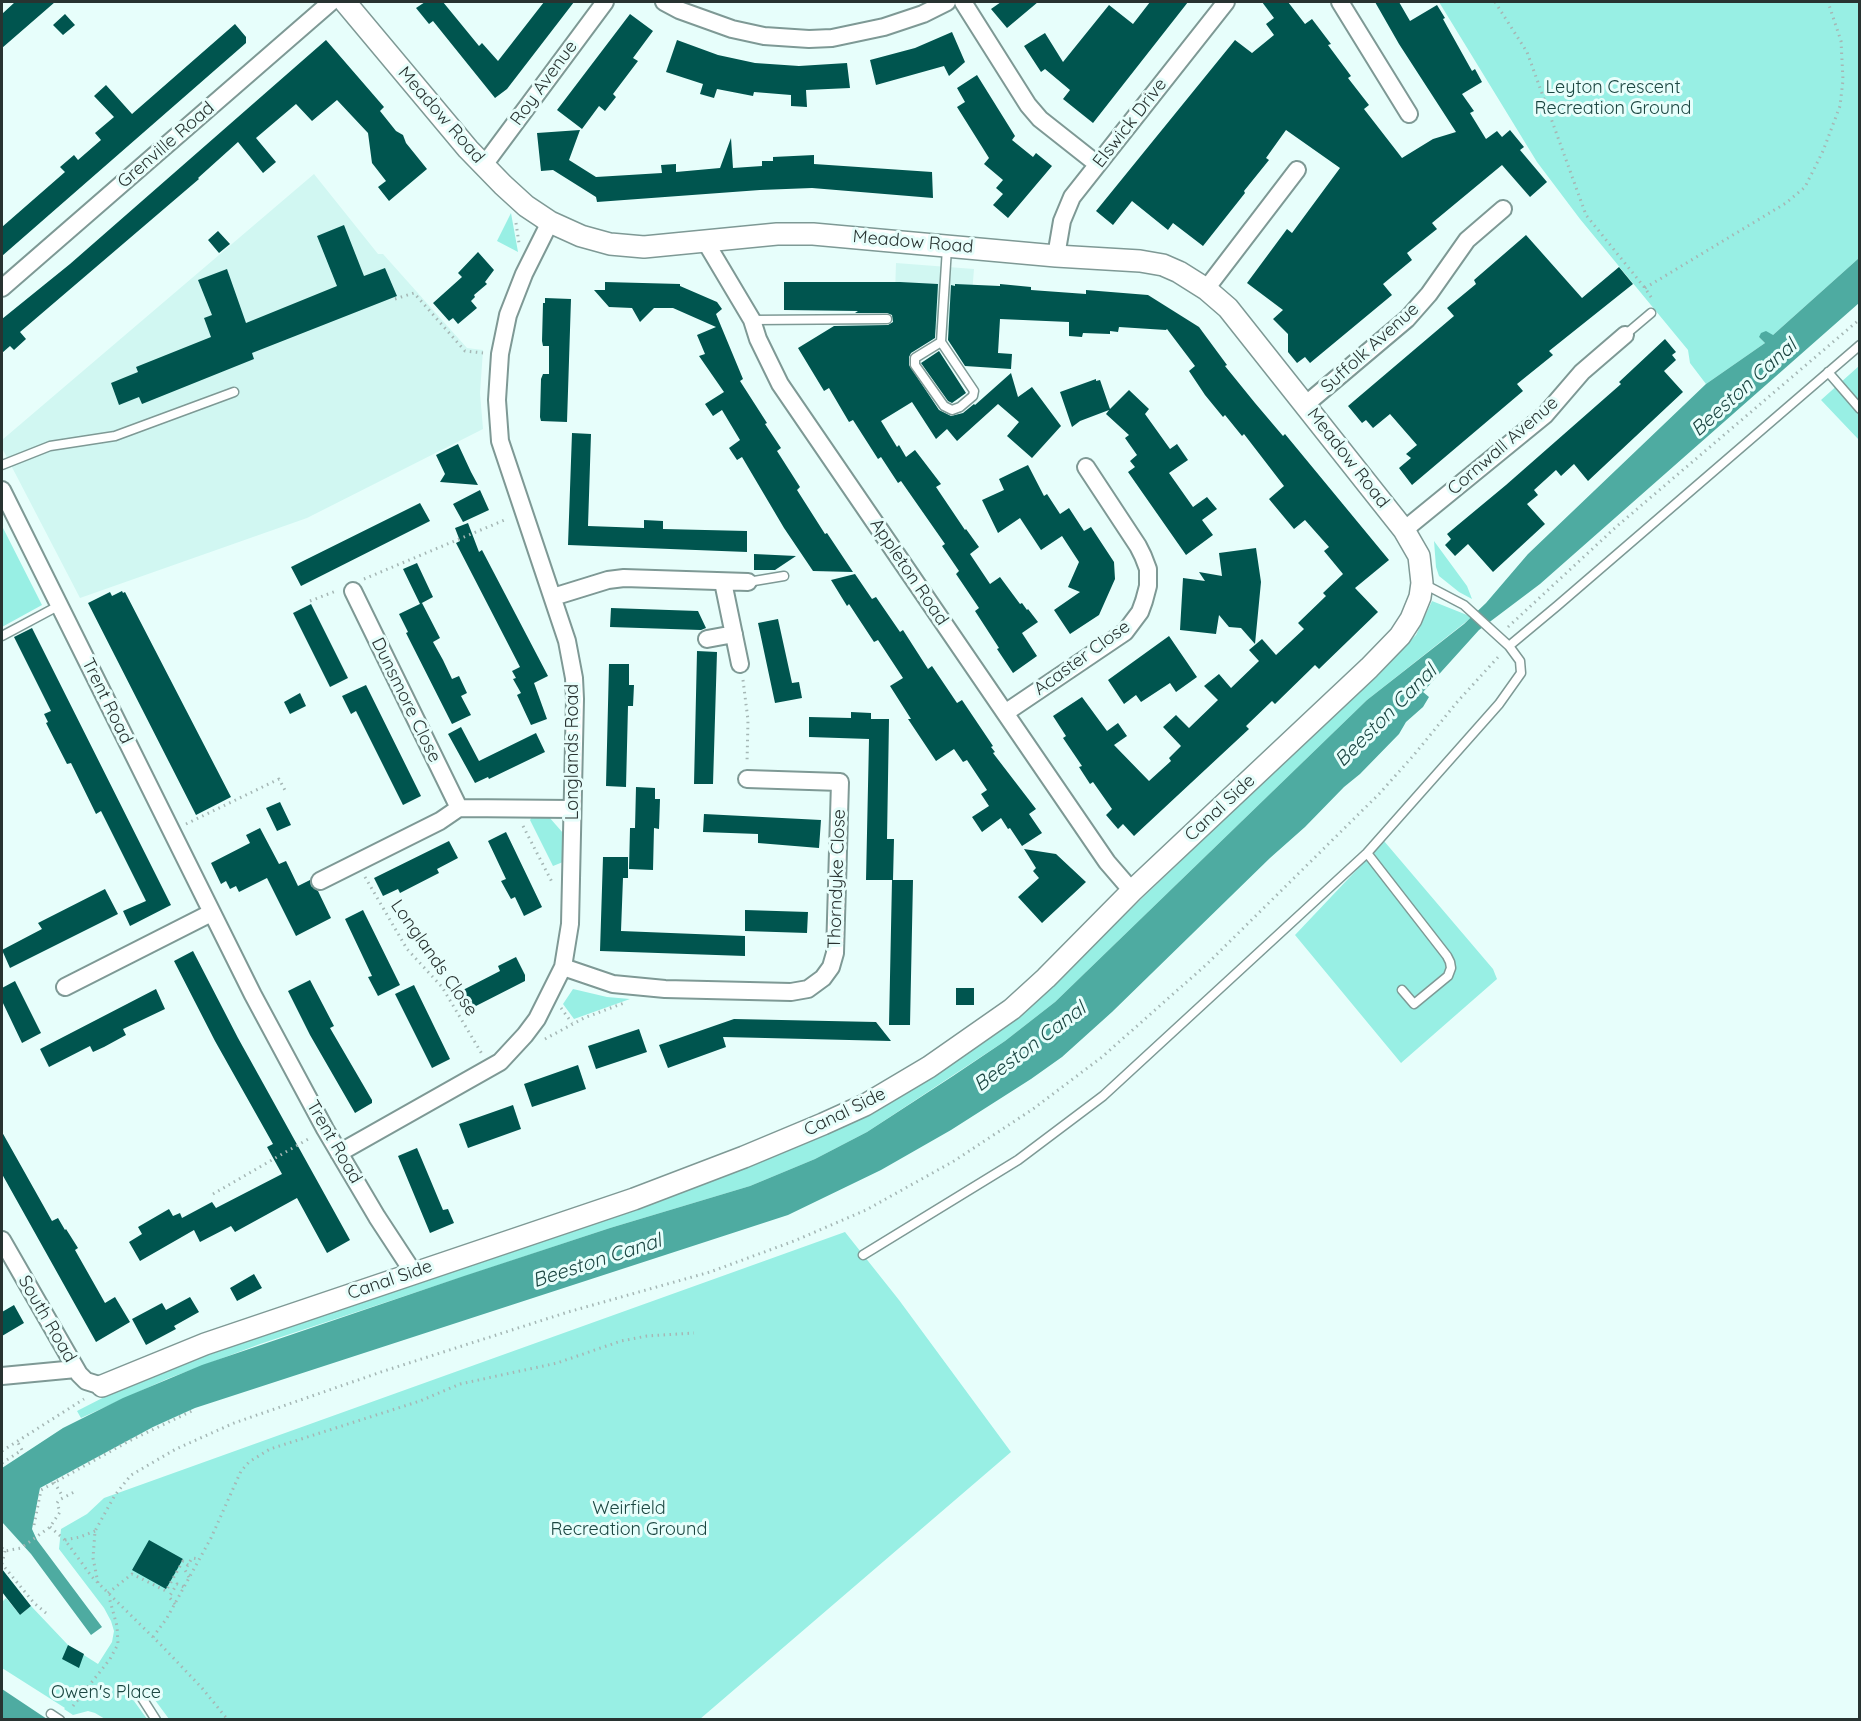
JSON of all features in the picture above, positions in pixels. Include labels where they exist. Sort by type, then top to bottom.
[{"type":"street","name":"Grenville Road","points":[[2,288],[331,2]]},
{"type":"street","name":"Meadow Road","points":[[345,2],[484,165],[512,193],[550,222],[581,236],[632,247],[777,234],[813,234],[1056,256],[1140,261],[1162,265],[1179,272],[1206,289],[1228,308],[1404,530],[1419,556],[1422,583]]},
{"type":"street","name":"Roy Avenue","points":[[484,165],[605,2]]},
{"type":"street","points":[[664,2],[732,29],[764,36],[809,39],[832,38],[884,27],[923,14],[947,2]]},
{"type":"street","points":[[963,2],[1032,111],[1097,164]]},
{"type":"street","name":"Elswick Drive","points":[[1056,256],[1066,210],[1072,197],[1226,2]]},
{"type":"street","points":[[1340,2],[1409,114]]},
{"type":"street","points":[[1206,289],[1297,170]]},
{"type":"street","name":"Suffolk Avenue","points":[[1305,405],[1407,320],[1429,294],[1467,240],[1503,209]]},
{"type":"street","name":"Longlands Road","points":[[339,1152],[491,1068],[512,1050],[537,1019],[563,967],[569,936],[576,699],[567,641],[500,441],[496,400],[500,354],[508,315],[524,274],[550,222]]},
{"type":"street","name":"Appleton Road","points":[[705,241],[752,320],[758,339],[780,384],[1107,862],[1132,891]]},
{"type":"street","name":"Cornwall Avenue","points":[[1404,530],[1545,415],[1582,372],[1625,335]]},
{"type":"street","name":"Acaster Close","points":[[1005,713],[1125,632],[1140,612],[1144,601],[1148,586],[1148,569],[1143,556],[1086,468]]},
{"type":"street","name":"Trent Road","points":[[2,490],[253,995],[325,1129],[377,1217],[413,1272]]},
{"type":"street","points":[[552,597],[608,580],[624,578],[748,582]]},
{"type":"street","points":[[723,582],[740,664]]},
{"type":"street","name":"Canal Side","points":[[102,1386],[179,1353],[634,1199],[744,1157],[865,1105],[929,1067],[1012,1009],[1046,978],[1132,891],[1400,636],[1411,619],[1420,597],[1422,583]]},
{"type":"street","name":"Dunsmore Close","points":[[351,587],[459,808]]},
{"type":"street","points":[[707,639],[734,634]]},
{"type":"street","name":"Thorndyke Close","points":[[563,967],[613,984],[665,989],[791,992],[808,989],[823,978],[831,967],[835,953],[840,782],[747,779]]},
{"type":"street","points":[[320,881],[440,821],[459,808],[573,809]]},
{"type":"street","points":[[65,987],[211,913]]},
{"type":"street","name":"South Road","points":[[2,1240],[76,1369],[86,1381],[102,1386]]},
{"type":"street","points":[[2,1376],[76,1369]]},
{"type":"lane","points":[[941,342],[915,358],[915,365],[944,406],[952,410],[960,407],[973,396],[974,390],[941,342],[948,245]]},
{"type":"lane","points":[[1625,335],[1651,313]]},
{"type":"lane","points":[[752,320],[886,319]]},
{"type":"lane","points":[[1509,646],[1860,345]]},
{"type":"lane","points":[[1828,372],[1860,409]]},
{"type":"lane","points":[[2,465],[50,446],[115,436],[234,392]]},
{"type":"lane","points":[[748,582],[784,576]]},
{"type":"lane","points":[[863,1255],[1018,1160],[1103,1096],[1367,853],[1499,704],[1521,674],[1520,661],[1509,646],[1464,605],[1422,583]]},
{"type":"lane","points":[[2,636],[60,605]]},
{"type":"lane","points":[[1367,853],[1450,962],[1451,968],[1448,976],[1414,1004],[1402,990]]},
{"type":"lane","points":[[142,1698],[156,1719]]},
{"type":"lane","points":[[51,1714],[60,1719]]},
{"type":"path","points":[[1494,2],[1527,52],[1586,215],[1653,298],[1651,313]]},
{"type":"path","points":[[1645,288],[1786,203],[1805,187],[1823,151],[1840,106],[1842,89],[1840,41],[1828,2]]},
{"type":"path","points":[[512,193],[524,274]]},
{"type":"path","points":[[395,299],[414,293],[465,351],[500,354]]},
{"type":"path","points":[[1498,636],[1616,527],[1860,319]]},
{"type":"path","points":[[310,601],[351,587],[523,512]]},
{"type":"path","points":[[98,1583],[93,1558],[96,1531],[115,1495],[131,1475],[176,1449],[234,1423],[438,1354],[568,1312],[731,1264],[794,1241],[866,1210],[954,1161],[1033,1109],[1102,1057],[1207,964],[1379,794],[1458,701],[1509,646]]},
{"type":"path","points":[[740,664],[748,720],[747,779]]},
{"type":"path","points":[[171,831],[279,779],[286,792]]},
{"type":"path","points":[[514,808],[570,915]]},
{"type":"path","name":"Longlands Close","points":[[358,862],[375,897],[407,949],[442,987],[491,1068]]},
{"type":"path","points":[[572,1023],[628,1002]]},
{"type":"path","points":[[213,1194],[325,1129]]},
{"type":"path","points":[[153,1637],[175,1604],[211,1538],[241,1471],[249,1462],[270,1449],[420,1401],[460,1384],[557,1363],[621,1341],[647,1336],[694,1333]]},
{"type":"path","points":[[2,1451],[102,1386]]},
{"type":"path","points":[[34,1525],[41,1490],[129,1441],[194,1410]]},
{"type":"path","points":[[2,1463],[22,1450],[17,1441]]},
{"type":"path","points":[[54,1482],[63,1497]]},
{"type":"path","points":[[46,1613],[34,1603],[2,1564],[3,1549],[21,1548],[50,1527],[60,1512],[57,1503],[75,1491]]},
{"type":"path","points":[[50,1527],[65,1540],[108,1594],[202,1688],[228,1719]]},
{"type":"path","points":[[65,1540],[96,1531]]},
{"type":"path","points":[[189,1577],[185,1570],[188,1564],[192,1558],[199,1559]]},
{"type":"path","points":[[108,1594],[132,1574],[166,1591],[183,1561],[188,1564]]},
{"type":"path","points":[[175,1604],[169,1597],[177,1584],[184,1587]]},
{"type":"path","points":[[168,1587],[173,1590]]},
{"type":"path","points":[[73,1706],[110,1659],[118,1644],[117,1626],[108,1594]]},
{"type":"shaded area","points":[[314,174],[378,254],[383,254],[467,348],[483,350],[480,393],[483,429],[307,518],[80,598],[2,448],[2,440]]},
{"type":"shaded area","points":[[896,263],[974,269],[969,332],[894,326]]},
{"type":"green space","name":"Leyton Crescent Recreation Ground","points":[[1439,2],[1859,2],[1859,258],[1773,335],[1759,337],[1765,343],[1706,384],[1690,363],[1688,350],[1580,219],[1537,162]]},
{"type":"green space","points":[[511,213],[518,252],[497,241]]},
{"type":"green space","points":[[1859,366],[1859,440],[1821,400]]},
{"type":"green space","points":[[2,526],[42,605],[2,627]]},
{"type":"green space","points":[[1434,541],[1467,586],[1472,599],[1439,576]]},
{"type":"green space","points":[[1432,601],[1472,617],[1367,700],[1055,1002],[1005,1041],[867,1132],[815,1159],[750,1186],[610,1228],[260,1344],[167,1379],[81,1418],[77,1411],[118,1390],[181,1363],[851,1120],[1084,954],[1416,635]]},
{"type":"green space","points":[[532,817],[549,817],[563,833],[563,862],[553,866],[530,820]]},
{"type":"green space","points":[[1384,841],[1493,969],[1497,979],[1401,1063],[1295,935]]},
{"type":"green space","points":[[573,989],[607,997],[630,999],[574,1019],[563,1004]]},
{"type":"green space","name":"Weirfield Recreation Ground","points":[[845,1232],[899,1300],[1011,1452],[700,1719],[169,1719],[149,1692],[134,1701],[147,1719],[105,1719],[88,1711],[73,1715],[2,1668],[2,1602],[6,1598],[20,1615],[31,1606],[68,1645],[98,1664],[112,1642],[114,1631],[104,1608],[59,1549],[61,1529],[87,1514],[104,1498]]},
{"type":"water","name":"Beeston Canal","points":[[1859,258],[1859,303],[1540,584],[1479,630],[1423,692],[1429,697],[1423,707],[1406,722],[1399,734],[1360,774],[1112,1012],[1062,1057],[1031,1079],[951,1130],[881,1170],[788,1215],[195,1408],[153,1427],[40,1488],[32,1529],[37,1540],[102,1627],[91,1635],[31,1554],[2,1522],[2,1468],[63,1428],[123,1398],[202,1365],[464,1276],[610,1228],[750,1186],[815,1159],[867,1132],[1005,1041],[1055,1002],[1367,700],[1464,624],[1486,603],[1528,554],[1706,384],[1765,343],[1759,337],[1761,333],[1766,331],[1773,335]]},
{"type":"water","points":[[2,1689],[47,1719],[2,1719]]},
{"type":"building","points":[[15,2],[55,2],[2,48],[2,14]]},
{"type":"building","points":[[425,2],[443,2],[479,46],[482,43],[498,61],[544,2],[574,2],[507,89],[495,98],[433,21],[429,24],[416,8]]},
{"type":"building","points":[[1001,2],[1038,2],[1007,28],[991,9]]},
{"type":"building","points":[[1150,2],[1188,2],[1093,123],[1063,99],[1070,90],[1045,69],[1041,72],[1024,46],[1045,33],[1063,62],[1109,5],[1133,24]]},
{"type":"building","points":[[1262,2],[1288,2],[1305,24],[1312,19],[1351,76],[1348,78],[1369,105],[1364,109],[1402,158],[1433,139],[1456,132],[1399,44],[1375,2],[1399,2],[1410,21],[1437,5],[1472,71],[1475,69],[1482,82],[1462,94],[1474,111],[1470,113],[1486,139],[1497,131],[1502,137],[1510,130],[1524,147],[1520,150],[1547,182],[1530,197],[1502,165],[1432,223],[1437,229],[1407,253],[1412,260],[1383,284],[1392,295],[1310,363],[1305,357],[1297,363],[1288,352],[1288,334],[1273,319],[1283,310],[1247,283],[1287,229],[1292,233],[1340,168],[1286,130],[1266,158],[1269,160],[1203,246],[1173,223],[1168,230],[1132,201],[1113,225],[1096,211],[1235,40],[1252,53],[1274,35],[1266,24],[1274,18]]},
{"type":"building","points":[[65,14],[75,25],[63,35],[53,25]]},
{"type":"building","points":[[630,14],[653,31],[633,58],[638,61],[613,94],[616,97],[605,111],[599,106],[582,129],[557,110]]},
{"type":"building","points":[[235,24],[246,37],[246,43],[2,256],[2,227],[65,172],[60,167],[74,155],[78,160],[101,140],[95,133],[114,117],[94,96],[106,85],[132,114]]},
{"type":"building","points":[[952,32],[965,62],[949,76],[944,66],[876,85],[870,60],[915,48]]},
{"type":"building","points":[[326,40],[384,107],[380,111],[396,131],[403,135],[406,143],[427,169],[389,201],[378,187],[386,181],[372,163],[368,133],[337,100],[312,121],[296,104],[256,138],[276,162],[263,173],[238,142],[199,179],[20,332],[26,339],[14,350],[10,346],[2,353],[2,319],[70,264]]},
{"type":"building","points":[[677,40],[718,55],[755,63],[799,66],[847,63],[850,88],[806,90],[807,107],[791,106],[791,95],[754,92],[753,96],[717,89],[714,98],[700,94],[703,84],[666,72]]},
{"type":"building","points":[[977,75],[1015,136],[1012,140],[1033,157],[1036,153],[1052,166],[1008,218],[993,205],[1003,194],[996,188],[1003,180],[984,164],[989,158],[957,107],[965,102],[957,88]]},
{"type":"building","points":[[580,130],[569,160],[596,177],[662,173],[661,165],[676,164],[676,172],[720,168],[731,138],[733,168],[762,166],[762,161],[773,161],[773,157],[814,155],[814,164],[932,172],[933,198],[812,188],[597,202],[596,197],[553,170],[541,171],[537,133]]},
{"type":"building","points":[[344,225],[364,276],[385,268],[397,296],[252,353],[254,359],[142,404],[139,397],[119,405],[111,383],[138,372],[136,367],[211,337],[204,318],[212,315],[198,280],[227,269],[246,323],[337,286],[317,236]]},
{"type":"building","points":[[218,231],[230,244],[219,253],[208,240]]},
{"type":"building","points":[[1526,235],[1582,298],[1619,267],[1633,284],[1549,351],[1553,355],[1517,384],[1523,391],[1412,485],[1399,468],[1411,458],[1406,454],[1417,445],[1390,414],[1373,428],[1366,420],[1362,423],[1348,406],[1454,316],[1447,308],[1476,284],[1474,280]]},
{"type":"building","points":[[478,252],[494,270],[485,282],[487,284],[474,295],[471,301],[477,308],[458,324],[453,318],[449,321],[433,303],[462,277],[458,273]]},
{"type":"building","points":[[605,282],[680,284],[717,302],[722,309],[716,314],[743,379],[740,381],[781,448],[777,451],[800,487],[797,490],[853,572],[813,571],[784,528],[742,457],[737,460],[729,448],[740,440],[722,410],[713,416],[705,404],[724,392],[699,356],[705,354],[697,335],[716,327],[673,308],[654,308],[640,322],[632,308],[609,307],[594,290],[605,290]]},
{"type":"building","points":[[784,282],[938,284],[935,338],[911,353],[909,365],[939,410],[951,416],[963,413],[1011,373],[1018,397],[1032,387],[1061,426],[1032,458],[1007,436],[1019,422],[998,404],[957,441],[947,429],[936,439],[912,402],[881,421],[906,457],[915,450],[941,484],[936,487],[979,547],[970,554],[990,584],[1000,577],[1020,604],[1022,603],[1028,609],[1038,622],[1022,633],[1037,656],[1013,673],[975,611],[979,608],[956,574],[959,571],[942,546],[945,544],[901,481],[898,483],[881,457],[878,459],[853,420],[849,422],[829,388],[824,391],[798,348],[834,326],[888,325],[893,322],[892,315],[855,313],[858,311],[784,310]]},
{"type":"building","points":[[955,284],[1000,286],[1000,284],[1031,287],[1031,290],[1086,294],[1086,290],[1148,295],[1199,327],[1227,365],[1225,366],[1255,403],[1283,436],[1285,434],[1389,560],[1355,588],[1378,612],[1319,669],[1315,665],[1275,704],[1272,701],[1246,726],[1249,729],[1134,836],[1123,824],[1118,829],[1106,815],[1112,809],[1093,782],[1090,784],[1079,767],[1082,766],[1063,738],[1066,736],[1053,716],[1082,697],[1107,731],[1118,723],[1127,736],[1114,745],[1149,781],[1171,761],[1169,758],[1181,746],[1163,727],[1176,715],[1189,728],[1218,700],[1204,686],[1219,674],[1231,688],[1259,661],[1249,650],[1262,639],[1276,655],[1304,629],[1298,623],[1326,596],[1323,593],[1343,574],[1324,551],[1329,547],[1305,520],[1294,529],[1269,499],[1284,486],[1244,434],[1242,436],[1205,395],[1189,371],[1195,366],[1167,329],[1119,327],[1118,332],[1083,333],[1082,337],[1069,336],[1069,322],[1000,319],[998,353],[1012,354],[1011,369],[965,366],[948,340],[951,285],[955,286]]},
{"type":"building","points":[[545,298],[571,299],[567,422],[541,421],[540,417],[541,379],[543,374],[549,374],[549,346],[543,346],[542,341]]},
{"type":"building","points":[[1665,339],[1676,352],[1672,355],[1676,360],[1664,371],[1683,392],[1588,481],[1574,464],[1561,476],[1556,470],[1534,490],[1538,495],[1527,504],[1545,524],[1493,572],[1468,544],[1455,556],[1445,545],[1451,539],[1447,534],[1621,384],[1619,382]]},
{"type":"building","points":[[939,351],[966,393],[952,403],[948,401],[921,363]]},
{"type":"building","points":[[1096,379],[1096,381],[1100,380],[1110,409],[1129,390],[1149,409],[1145,414],[1170,449],[1177,444],[1188,460],[1169,473],[1193,507],[1207,497],[1217,509],[1202,520],[1213,535],[1186,555],[1128,472],[1135,467],[1130,461],[1137,455],[1125,438],[1129,435],[1106,414],[1109,410],[1080,421],[1072,427],[1060,392]]},
{"type":"building","points":[[572,433],[591,434],[588,526],[644,528],[644,520],[663,521],[663,529],[747,531],[747,552],[568,545]]},
{"type":"building","points":[[458,444],[478,485],[440,482],[445,474],[436,455]]},
{"type":"building","points":[[1028,465],[1044,496],[1047,494],[1060,514],[1069,508],[1084,531],[1091,527],[1114,562],[1115,579],[1099,615],[1070,634],[1054,610],[1080,592],[1068,587],[1079,562],[1062,536],[1041,550],[1020,518],[998,533],[982,500],[1004,490],[999,479]]},
{"type":"building","points":[[480,490],[489,510],[463,522],[453,504]]},
{"type":"building","points":[[420,503],[430,521],[301,586],[291,567]]},
{"type":"building","points":[[468,523],[479,552],[482,550],[548,676],[534,683],[547,719],[531,725],[517,695],[521,693],[513,679],[516,678],[512,671],[520,667],[456,543],[460,541],[455,528]]},
{"type":"building","points":[[1256,548],[1261,582],[1255,644],[1241,628],[1229,627],[1219,615],[1216,634],[1180,630],[1183,578],[1205,581],[1199,572],[1222,576],[1219,553]]},
{"type":"building","points":[[754,554],[796,556],[775,570],[754,570]]},
{"type":"building","points":[[417,563],[433,597],[420,604],[403,569]]},
{"type":"building","points":[[855,574],[872,599],[876,597],[900,632],[903,630],[928,669],[932,666],[957,703],[962,700],[993,746],[991,747],[995,752],[993,753],[1036,809],[1029,814],[1042,833],[1022,846],[1001,818],[982,832],[972,817],[989,806],[981,794],[987,790],[967,760],[963,762],[954,749],[936,761],[908,719],[911,719],[890,686],[903,678],[878,640],[874,642],[849,604],[847,606],[831,580]]},
{"type":"building","points":[[122,591],[125,592],[231,797],[196,815],[88,603],[110,592],[112,596]]},
{"type":"building","points":[[422,603],[440,638],[433,642],[452,679],[459,676],[467,693],[461,696],[471,715],[452,724],[406,633],[408,632],[399,614]]},
{"type":"building","points":[[311,604],[348,678],[330,687],[293,613]]},
{"type":"building","points":[[611,608],[698,611],[706,628],[701,630],[610,627]]},
{"type":"building","points":[[778,619],[792,683],[799,682],[802,698],[775,703],[758,623]]},
{"type":"building","points":[[32,628],[171,905],[130,926],[123,911],[146,901],[101,811],[96,814],[71,763],[67,764],[46,723],[48,722],[44,714],[51,711],[14,637]]},
{"type":"building","points":[[1169,636],[1197,677],[1176,692],[1170,683],[1141,702],[1136,695],[1124,704],[1108,680]]},
{"type":"building","points":[[697,651],[717,652],[713,784],[694,784]]},
{"type":"building","points":[[609,664],[629,664],[629,685],[634,685],[633,706],[628,706],[626,787],[606,786]]},
{"type":"building","points":[[366,685],[421,796],[403,805],[356,711],[351,714],[342,696]]},
{"type":"building","points":[[300,693],[306,706],[290,714],[284,702]]},
{"type":"building","points":[[851,712],[871,713],[871,719],[889,719],[887,839],[894,839],[893,880],[913,880],[910,1025],[889,1025],[892,880],[866,880],[869,739],[809,737],[809,717],[851,718]]},
{"type":"building","points":[[461,727],[479,761],[536,733],[545,752],[489,779],[488,777],[475,783],[448,734]]},
{"type":"building","points":[[636,787],[655,788],[655,799],[660,799],[659,829],[654,828],[653,870],[629,869],[630,828],[635,828]]},
{"type":"building","points":[[280,802],[291,825],[277,831],[266,808]]},
{"type":"building","points":[[704,814],[821,820],[819,848],[758,843],[758,834],[703,832]]},
{"type":"building","points":[[260,828],[279,864],[286,861],[298,886],[310,880],[311,886],[318,891],[331,918],[296,936],[267,878],[239,892],[236,886],[230,889],[226,881],[221,884],[211,863],[250,843],[246,835]]},
{"type":"building","points":[[506,832],[542,907],[524,916],[515,897],[511,899],[501,881],[506,879],[488,841]]},
{"type":"building","points":[[449,841],[458,858],[437,869],[439,873],[400,893],[398,889],[383,896],[374,878]]},
{"type":"building","points":[[1024,849],[1056,854],[1086,882],[1042,923],[1018,897],[1039,878],[1033,871],[1036,868]]},
{"type":"building","points":[[603,857],[628,857],[628,878],[623,878],[621,931],[745,936],[745,956],[600,951]]},
{"type":"building","points":[[105,889],[118,914],[10,968],[2,950],[42,929],[38,923]]},
{"type":"building","points":[[363,910],[400,985],[378,996],[368,977],[372,976],[345,919]]},
{"type":"building","points":[[745,910],[808,912],[807,933],[745,931]]},
{"type":"building","points":[[193,951],[238,1038],[350,1240],[327,1253],[297,1198],[235,1232],[231,1226],[200,1242],[194,1230],[140,1261],[129,1242],[142,1234],[138,1227],[169,1209],[173,1216],[180,1213],[182,1218],[212,1202],[216,1208],[282,1174],[267,1147],[273,1144],[215,1041],[174,961]]},
{"type":"building","points":[[516,957],[525,975],[525,981],[472,1008],[463,990],[500,971],[498,966]]},
{"type":"building","points":[[310,980],[334,1026],[330,1028],[372,1100],[372,1103],[355,1113],[310,1035],[288,991]]},
{"type":"building","points":[[15,981],[41,1033],[22,1043],[2,1001],[2,988]]},
{"type":"building","points":[[414,985],[450,1059],[432,1068],[395,994]]},
{"type":"building","points":[[956,988],[974,988],[974,1005],[956,1005]]},
{"type":"building","points":[[156,989],[165,1009],[123,1029],[126,1035],[104,1047],[93,1052],[90,1046],[49,1067],[40,1049]]},
{"type":"building","points":[[734,1019],[876,1022],[891,1041],[723,1037],[726,1047],[668,1068],[659,1045]]},
{"type":"building","points":[[639,1029],[647,1052],[596,1069],[588,1046]]},
{"type":"building","points":[[578,1065],[586,1089],[532,1107],[524,1084]]},
{"type":"building","points":[[513,1105],[521,1129],[468,1148],[459,1124]]},
{"type":"building","points":[[2,1132],[52,1221],[58,1218],[78,1248],[75,1250],[105,1303],[115,1297],[130,1322],[96,1342],[2,1174]]},
{"type":"building","points":[[417,1148],[443,1210],[448,1209],[454,1223],[430,1233],[398,1156]]},
{"type":"building","points":[[254,1274],[262,1288],[237,1301],[230,1288]]},
{"type":"building","points":[[190,1297],[199,1312],[174,1326],[176,1329],[146,1345],[132,1319],[162,1303],[166,1310]]},
{"type":"building","points":[[14,1305],[24,1323],[2,1336],[2,1312]]},
{"type":"building","points":[[149,1540],[183,1559],[166,1589],[132,1570]]},
{"type":"building","points":[[2,1569],[31,1606],[20,1615],[2,1592]]},
{"type":"building","points":[[68,1645],[84,1654],[79,1668],[62,1659]]},
{"type":"park label","name":"Owen's Place","points":[[106,1693]]}]
